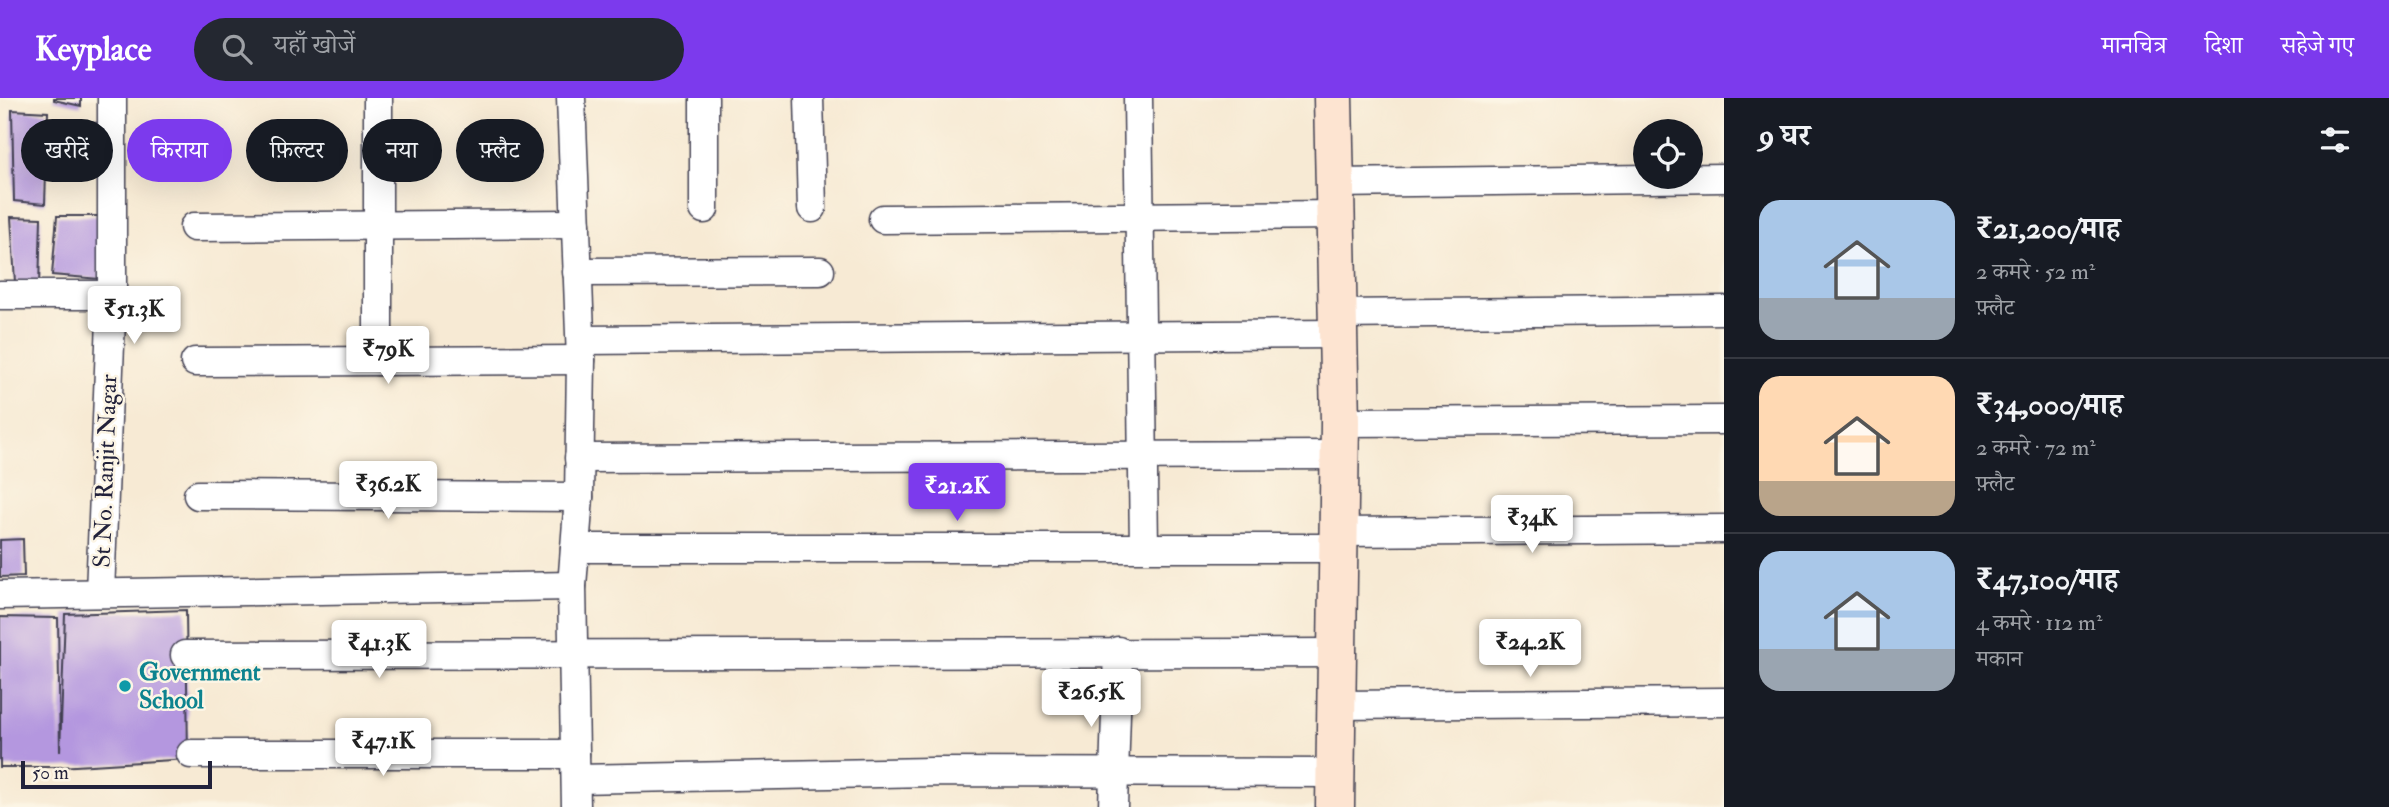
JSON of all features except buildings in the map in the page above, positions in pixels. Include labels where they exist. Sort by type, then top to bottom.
[{"type":"street","name":"St No. Ranjit Nagar","points":[[100,593],[112,295],[112,98]]},
{"type":"street","points":[[378,98],[378,361]]},
{"type":"street","points":[[571,98],[581,350],[579,497],[572,586],[576,807]]},
{"type":"street","points":[[704,98],[704,209]]},
{"type":"street","points":[[809,98],[812,208]]},
{"type":"street","points":[[1139,98],[1144,547]]},
{"type":"street","points":[[191,754],[575,766],[1114,773],[1335,790],[1340,438],[1333,98]]},
{"type":"street","points":[[883,219],[1140,216],[1335,199],[1724,178]]},
{"type":"street","points":[[194,227],[576,225]]},
{"type":"street","points":[[577,272],[820,271]]},
{"type":"street","points":[[0,295],[112,295]]},
{"type":"street","points":[[195,362],[378,361],[581,350],[1141,333],[1724,310]]},
{"type":"street","points":[[579,458],[1143,454],[1340,438],[1724,420]]},
{"type":"street","points":[[198,495],[579,497]]},
{"type":"street","points":[[575,548],[1144,547],[1724,529]]},
{"type":"street","points":[[0,595],[572,586]]},
{"type":"street","points":[[186,655],[573,656],[1118,651],[1338,653]]},
{"type":"street","points":[[1114,807],[1118,651]]},
{"type":"street","points":[[1336,705],[1724,702]]},
{"type":"place","name":"Government School","points":[[125,686]]}]
